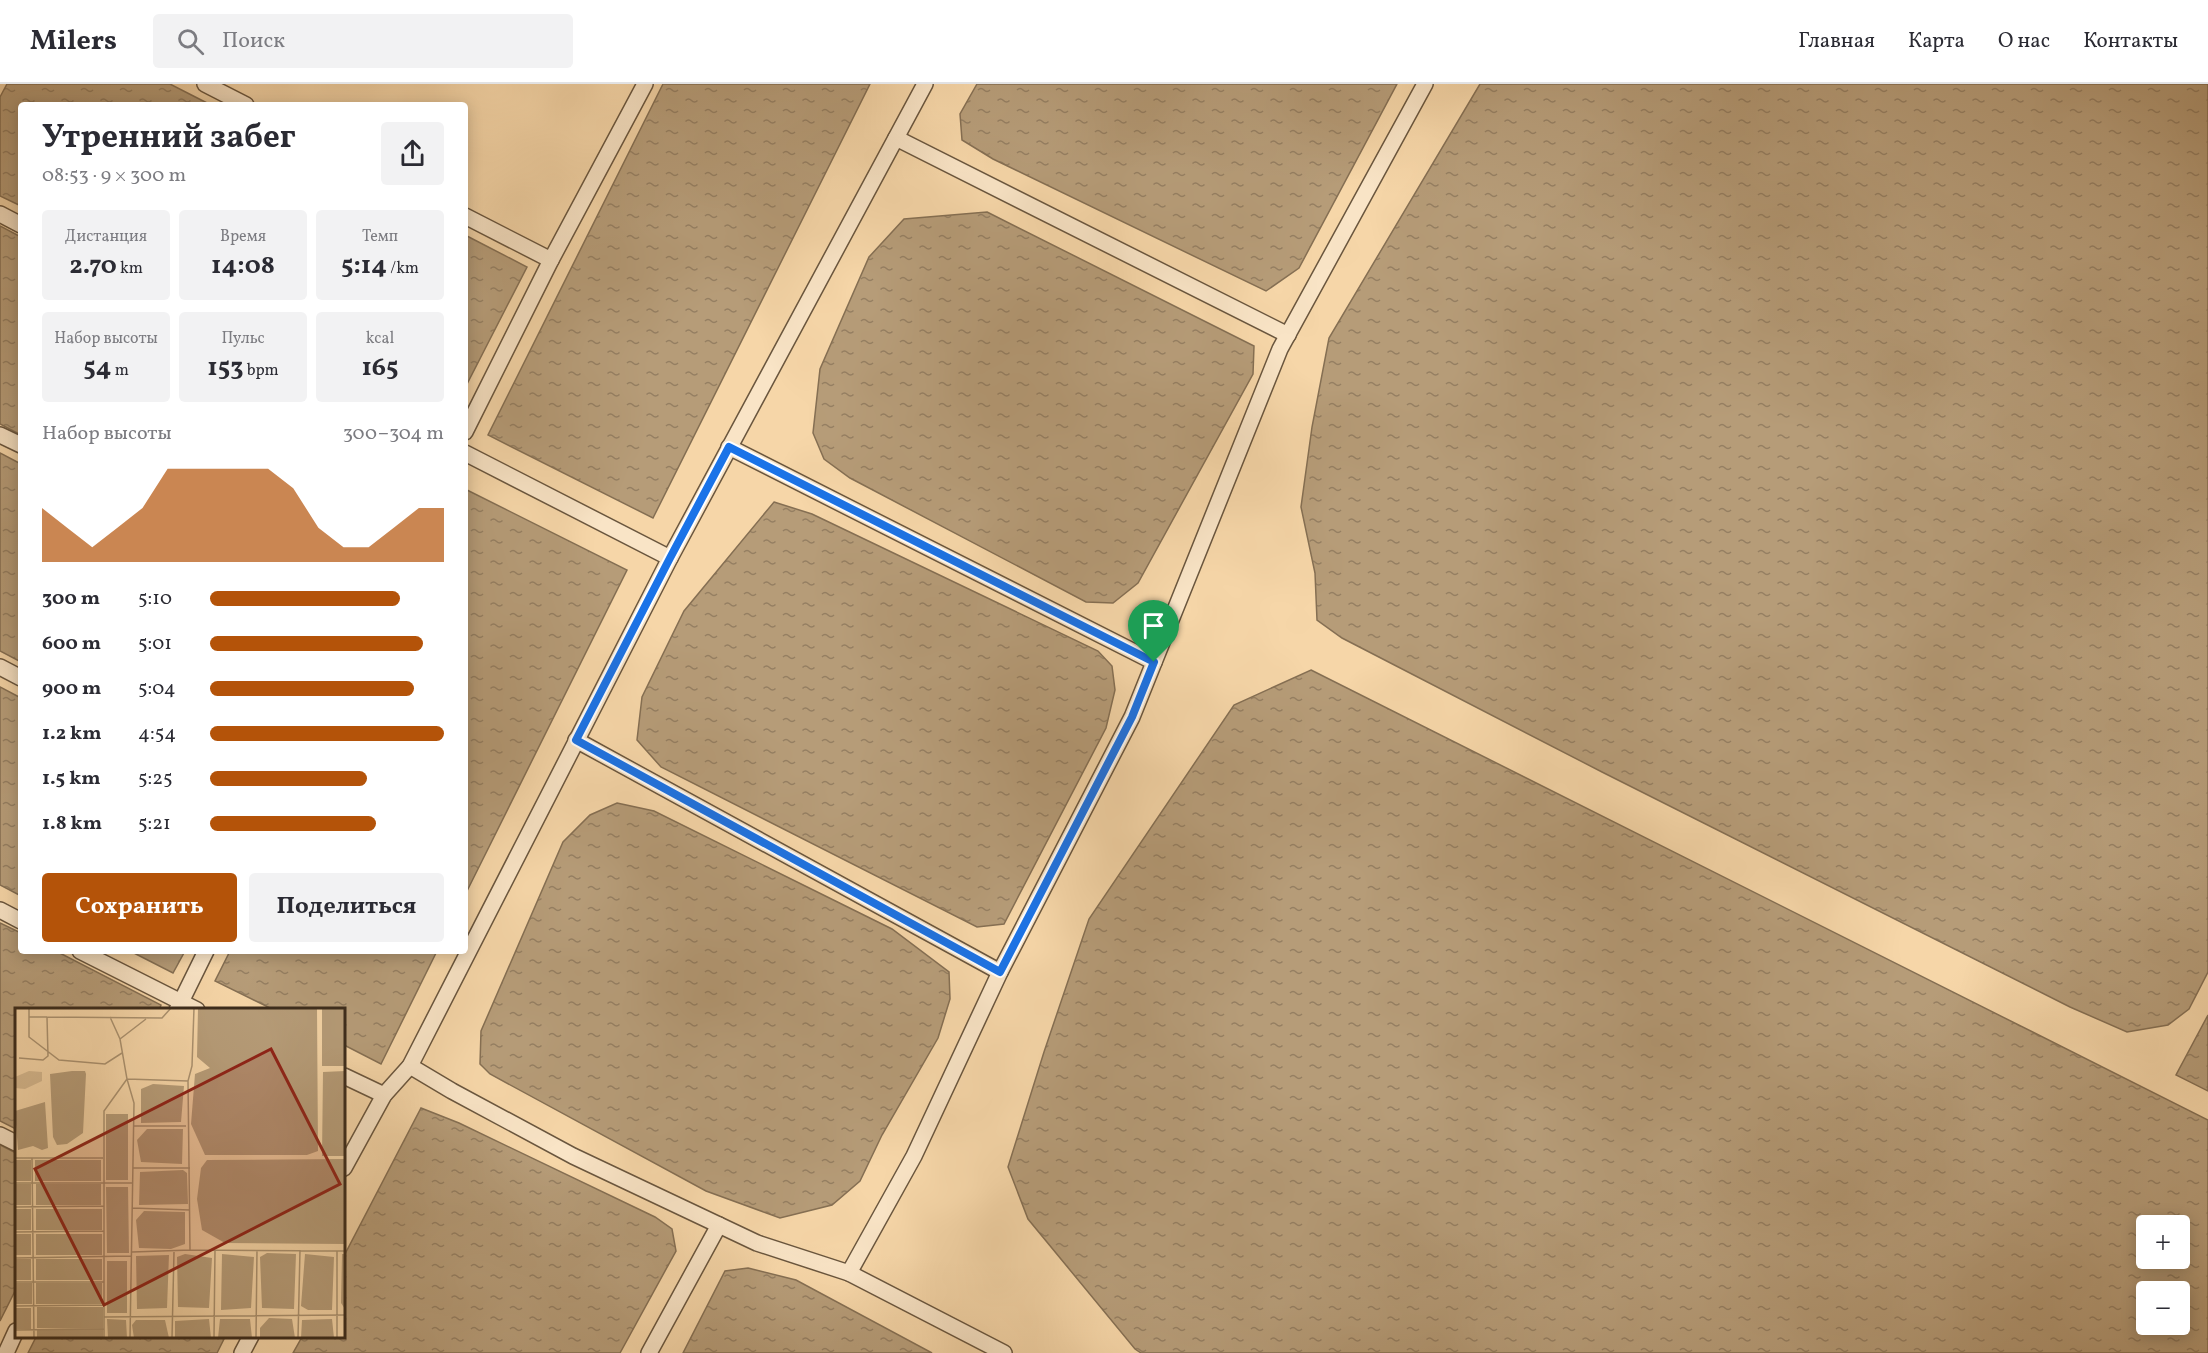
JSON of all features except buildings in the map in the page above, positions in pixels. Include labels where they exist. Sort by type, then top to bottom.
[{"type":"lane","points":[[204,84],[240,102]]},
{"type":"lane","points":[[468,426],[551,260],[645,84]]},
{"type":"lane","points":[[468,952],[670,558],[925,84]]},
{"type":"lane","points":[[849,1273],[914,1156],[1000,972],[1132,717],[1280,349],[1425,84]]},
{"type":"lane","points":[[896,138],[1288,335]]},
{"type":"lane","points":[[0,214],[18,223]]},
{"type":"lane","points":[[468,218],[551,260]]},
{"type":"lane","points":[[0,435],[18,444]]},
{"type":"lane","points":[[729,447],[1154,662]]},
{"type":"lane","points":[[468,455],[670,558]]},
{"type":"lane","points":[[0,668],[18,677]]},
{"type":"lane","points":[[576,740],[1000,972]]},
{"type":"lane","points":[[0,910],[18,919]]},
{"type":"lane","points":[[85,954],[179,1006],[205,954]]},
{"type":"lane","points":[[345,1166],[384,1095],[410,1066],[467,954]]},
{"type":"lane","points":[[410,1066],[573,1156],[757,1243],[849,1273],[1004,1353]]},
{"type":"lane","points":[[345,1076],[384,1095]]},
{"type":"lane","points":[[0,1135],[15,1142]]},
{"type":"lane","points":[[649,1353],[719,1225]]},
{"type":"lane","points":[[6,1353],[15,1334]]},
{"type":"lane","points":[[242,1353],[250,1338]]},
{"type":"water","points":[[7,84],[170,84],[205,102],[18,102],[18,205],[0,196],[0,97]]},
{"type":"water","points":[[663,84],[870,84],[653,518],[488,435]]},
{"type":"water","points":[[977,84],[1397,84],[1299,268],[1266,291],[993,159],[962,140],[960,114]]},
{"type":"water","points":[[1480,84],[2208,84],[2208,972],[2189,1009],[2168,1025],[2127,1032],[2070,1007],[1602,772],[1342,638],[1317,620],[1315,573],[1301,507],[1312,427],[1329,338]]},
{"type":"water","points":[[987,212],[1254,346],[1253,374],[1138,583],[1113,603],[1086,602],[850,478],[824,459],[813,433],[820,369],[869,257],[904,219]]},
{"type":"water","points":[[0,226],[18,235],[18,433],[0,424]]},
{"type":"water","points":[[468,237],[527,267],[468,382]]},
{"type":"water","points":[[0,453],[18,462],[18,660],[0,651]]},
{"type":"water","points":[[468,490],[627,570],[468,889]]},
{"type":"water","points":[[774,502],[812,514],[1098,651],[1112,666],[1115,690],[1106,728],[1004,924],[977,927],[661,767],[637,740],[642,697],[684,611]]},
{"type":"water","points":[[1311,670],[2208,1120],[2208,1353],[1141,1353],[1135,1349],[1028,1219],[1008,1167],[1089,919],[1234,705]]},
{"type":"water","points":[[0,687],[18,696],[18,894],[0,885]]},
{"type":"water","points":[[617,803],[654,811],[892,929],[949,972],[950,999],[938,1038],[882,1135],[860,1181],[832,1205],[780,1218],[706,1191],[490,1074],[480,1064],[481,1031],[563,842],[590,815]]},
{"type":"water","points":[[0,923],[18,932],[18,954],[62,954],[161,1005],[160,1008],[15,1008],[15,1128],[0,1121]]},
{"type":"water","points":[[136,954],[183,954],[173,973]]},
{"type":"water","points":[[228,954],[436,954],[381,1064],[345,1046],[345,1008],[270,1008],[215,981]]},
{"type":"water","points":[[2208,1015],[2208,1091],[2176,1075]]},
{"type":"water","points":[[421,1108],[459,1123],[655,1217],[672,1229],[676,1251],[620,1353],[293,1353],[301,1338],[345,1338],[345,1254]]},
{"type":"water","points":[[0,1145],[15,1152],[15,1291],[0,1321]]},
{"type":"water","points":[[748,1268],[796,1280],[932,1353],[683,1353],[725,1271]]},
{"type":"water","points":[[35,1338],[224,1338],[217,1353],[28,1353]]},
{"type":"route","points":[[729,447],[1154,662],[1132,717],[1000,972],[576,740],[729,447]]}]
